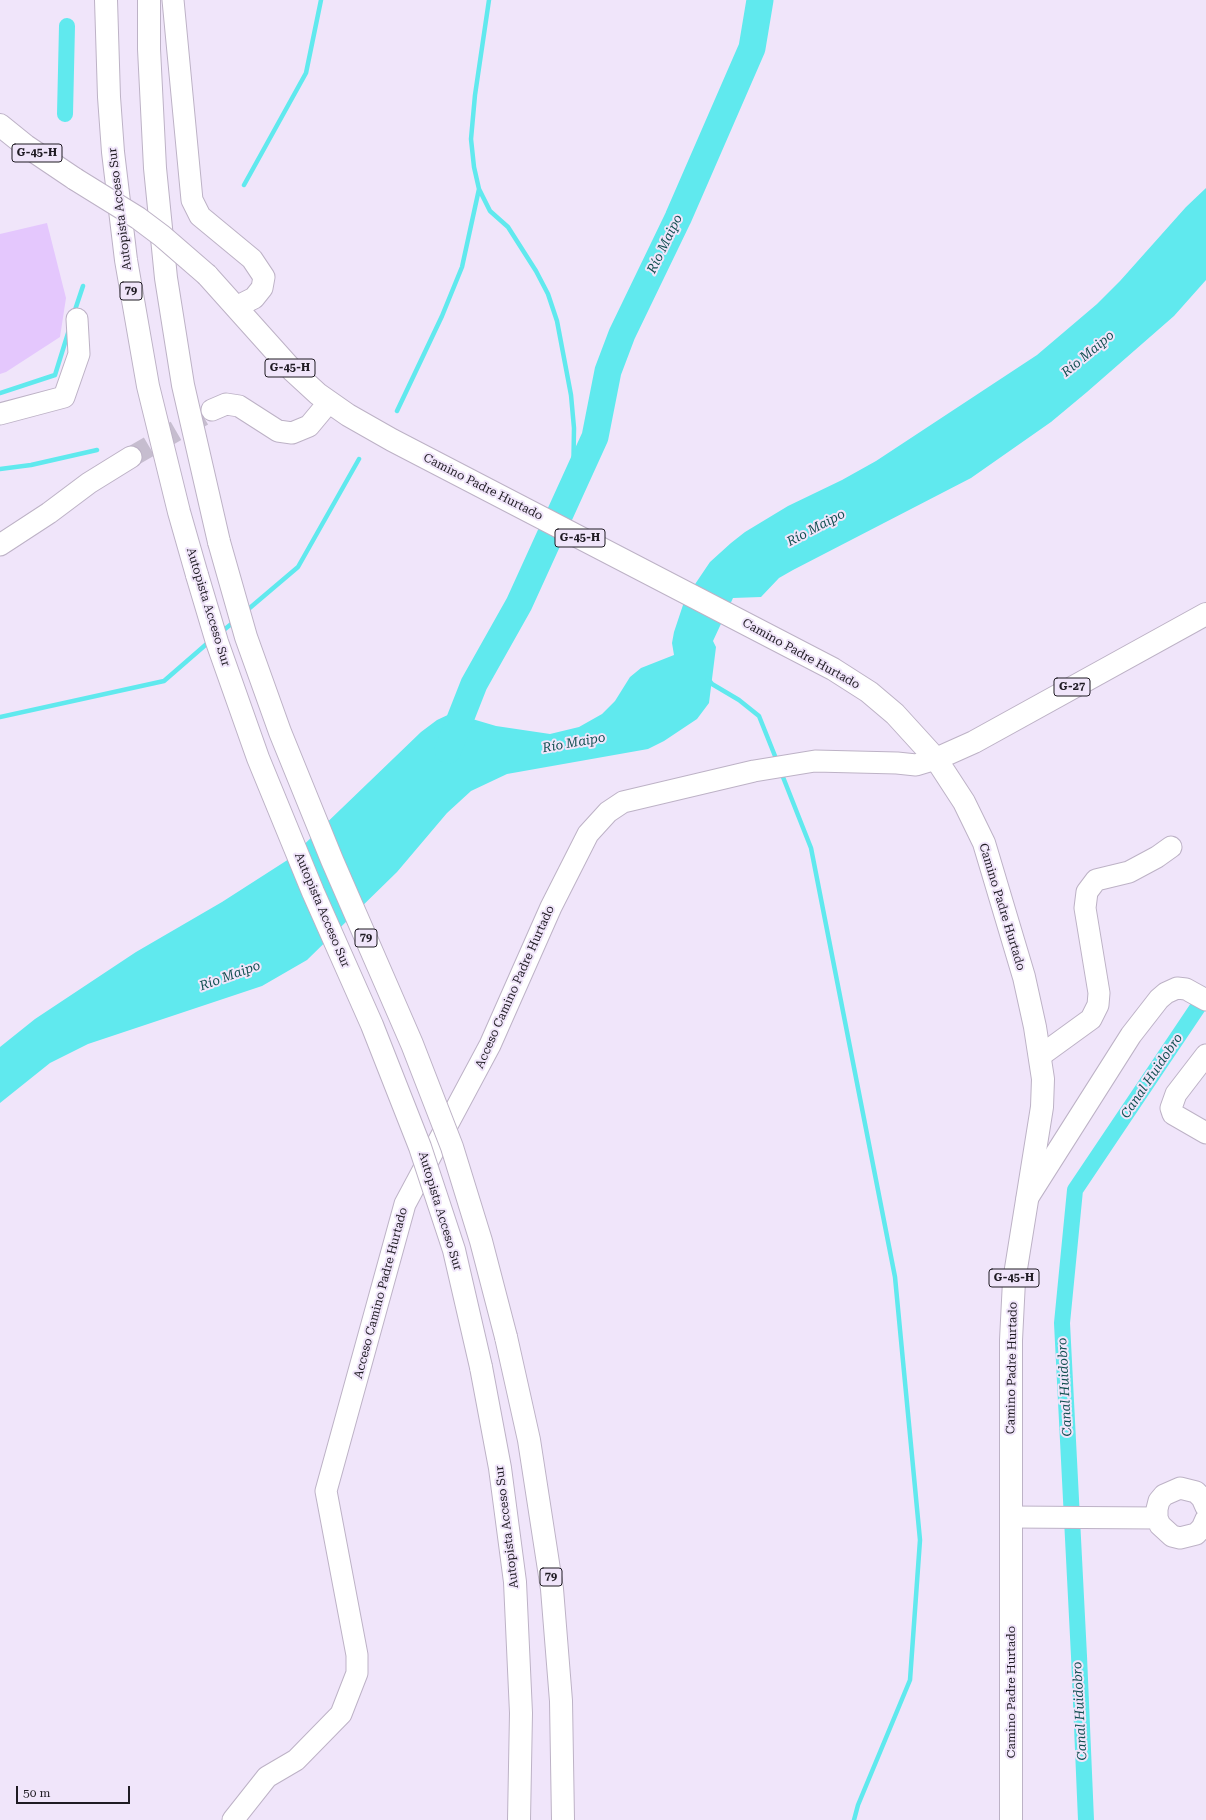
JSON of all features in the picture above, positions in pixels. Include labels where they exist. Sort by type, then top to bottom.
[{"type":"main road","name":"Autopista Acceso Sur","points":[[106,0],[112,144],[126,260],[148,386],[197,575],[227,670],[258,758],[313,892],[372,1025],[420,1147],[454,1250],[481,1367],[500,1468],[514,1582],[521,1714],[519,1820]]},
{"type":"main road","name":"79","points":[[149,0],[149,49],[153,145],[166,278],[183,385],[219,542],[246,637],[280,732],[332,860],[412,1044],[452,1147],[481,1242],[506,1337],[529,1440],[552,1589],[561,1700],[563,1820]]},
{"type":"main road","name":"Camino Padre Hurtado","points":[[0,125],[26,146],[75,179],[138,218],[167,241],[207,275],[293,371],[329,402],[392,440],[839,673],[869,692],[895,714],[936,758],[964,802],[984,843],[1024,977],[1040,1056],[1042,1079],[1042,1106],[1014,1281],[1012,1318],[1011,1820]]},
{"type":"main road","name":"G-27","points":[[936,758],[974,742],[1206,614]]},
{"type":"street","points":[[173,0],[192,200],[200,216],[252,259],[264,277],[262,288],[254,298],[236,307]]},
{"type":"street","points":[[0,414],[64,397],[79,354],[77,319]]},
{"type":"street","points":[[212,410],[226,404],[239,406],[278,431],[292,433],[309,426],[329,402]]},
{"type":"street","points":[[0,545],[40,520],[89,483],[131,457]]},
{"type":"street","name":"Acceso Camino Padre Hurtado","points":[[233,1820],[267,1777],[296,1760],[341,1714],[357,1673],[357,1655],[326,1490],[405,1204],[490,1045],[551,906],[588,834],[608,812],[623,802],[754,771],[815,761],[897,763],[916,765],[936,758]]},
{"type":"street","points":[[1040,1056],[1091,1019],[1098,1005],[1099,993],[1085,908],[1087,892],[1096,880],[1128,872],[1157,857],[1171,847]]},
{"type":"street","points":[[1026,1201],[1131,1035],[1159,999],[1166,993],[1177,988],[1186,989],[1200,996]]},
{"type":"street","points":[[1206,1055],[1176,1094],[1171,1108],[1173,1114],[1206,1133]]},
{"type":"street","points":[[1203,1498],[1180,1488],[1172,1490],[1164,1495],[1159,1501],[1157,1518],[1165,1532],[1180,1538],[1196,1534],[1202,1528],[1206,1519]]},
{"type":"street","points":[[1011,1517],[1082,1516],[1157,1518]]},
{"type":"shaded area","points":[[47,223],[66,298],[60,337],[6,372],[0,374],[0,234]]},
{"type":"water","points":[[1206,188],[1206,280],[1174,316],[1051,422],[971,478],[793,570],[779,578],[761,597],[733,598],[713,641],[716,647],[709,703],[697,719],[664,741],[648,749],[507,774],[471,791],[447,813],[397,872],[307,960],[262,986],[88,1044],[50,1063],[0,1103],[0,1047],[35,1019],[136,952],[222,902],[289,859],[421,732],[437,720],[452,713],[496,726],[550,734],[579,727],[602,714],[615,701],[630,677],[641,668],[674,655],[672,643],[674,632],[685,599],[710,562],[731,543],[745,532],[788,506],[842,480],[876,461],[1037,355],[1097,304],[1120,281],[1186,207]]},
{"type":"waterway","points":[[244,185],[306,73],[321,0]]},
{"type":"waterway","points":[[489,0],[475,95],[471,139],[474,167],[479,189],[490,211],[508,227],[536,271],[548,294],[557,321],[571,395],[574,428],[573,487]]},
{"type":"waterway","name":"Río Maipo","points":[[448,750],[474,684],[519,604],[595,437],[608,371],[622,334],[678,218],[752,48],[760,0]]},
{"type":"waterway","points":[[65,114],[67,26]]},
{"type":"waterway","points":[[397,411],[442,316],[462,267],[479,189]]},
{"type":"waterway","points":[[74,313],[83,286]]},
{"type":"waterway","points":[[0,393],[55,375],[69,330]]},
{"type":"waterway","points":[[0,469],[31,465],[97,450]]},
{"type":"waterway","points":[[245,612],[298,567],[359,459]]},
{"type":"waterway","points":[[220,633],[235,621]]},
{"type":"waterway","points":[[0,717],[164,681],[210,641]]},
{"type":"waterway","points":[[708,679],[712,684],[739,700],[759,716],[777,761]]},
{"type":"waterway","points":[[781,772],[811,848],[895,1277],[920,1540],[910,1680],[858,1805],[854,1820]]},
{"type":"waterway","name":"Canal Huidobro","points":[[1086,1820],[1062,1323],[1075,1190],[1206,995]]},
{"type":"tunnel","points":[[131,457],[212,410]]}]
